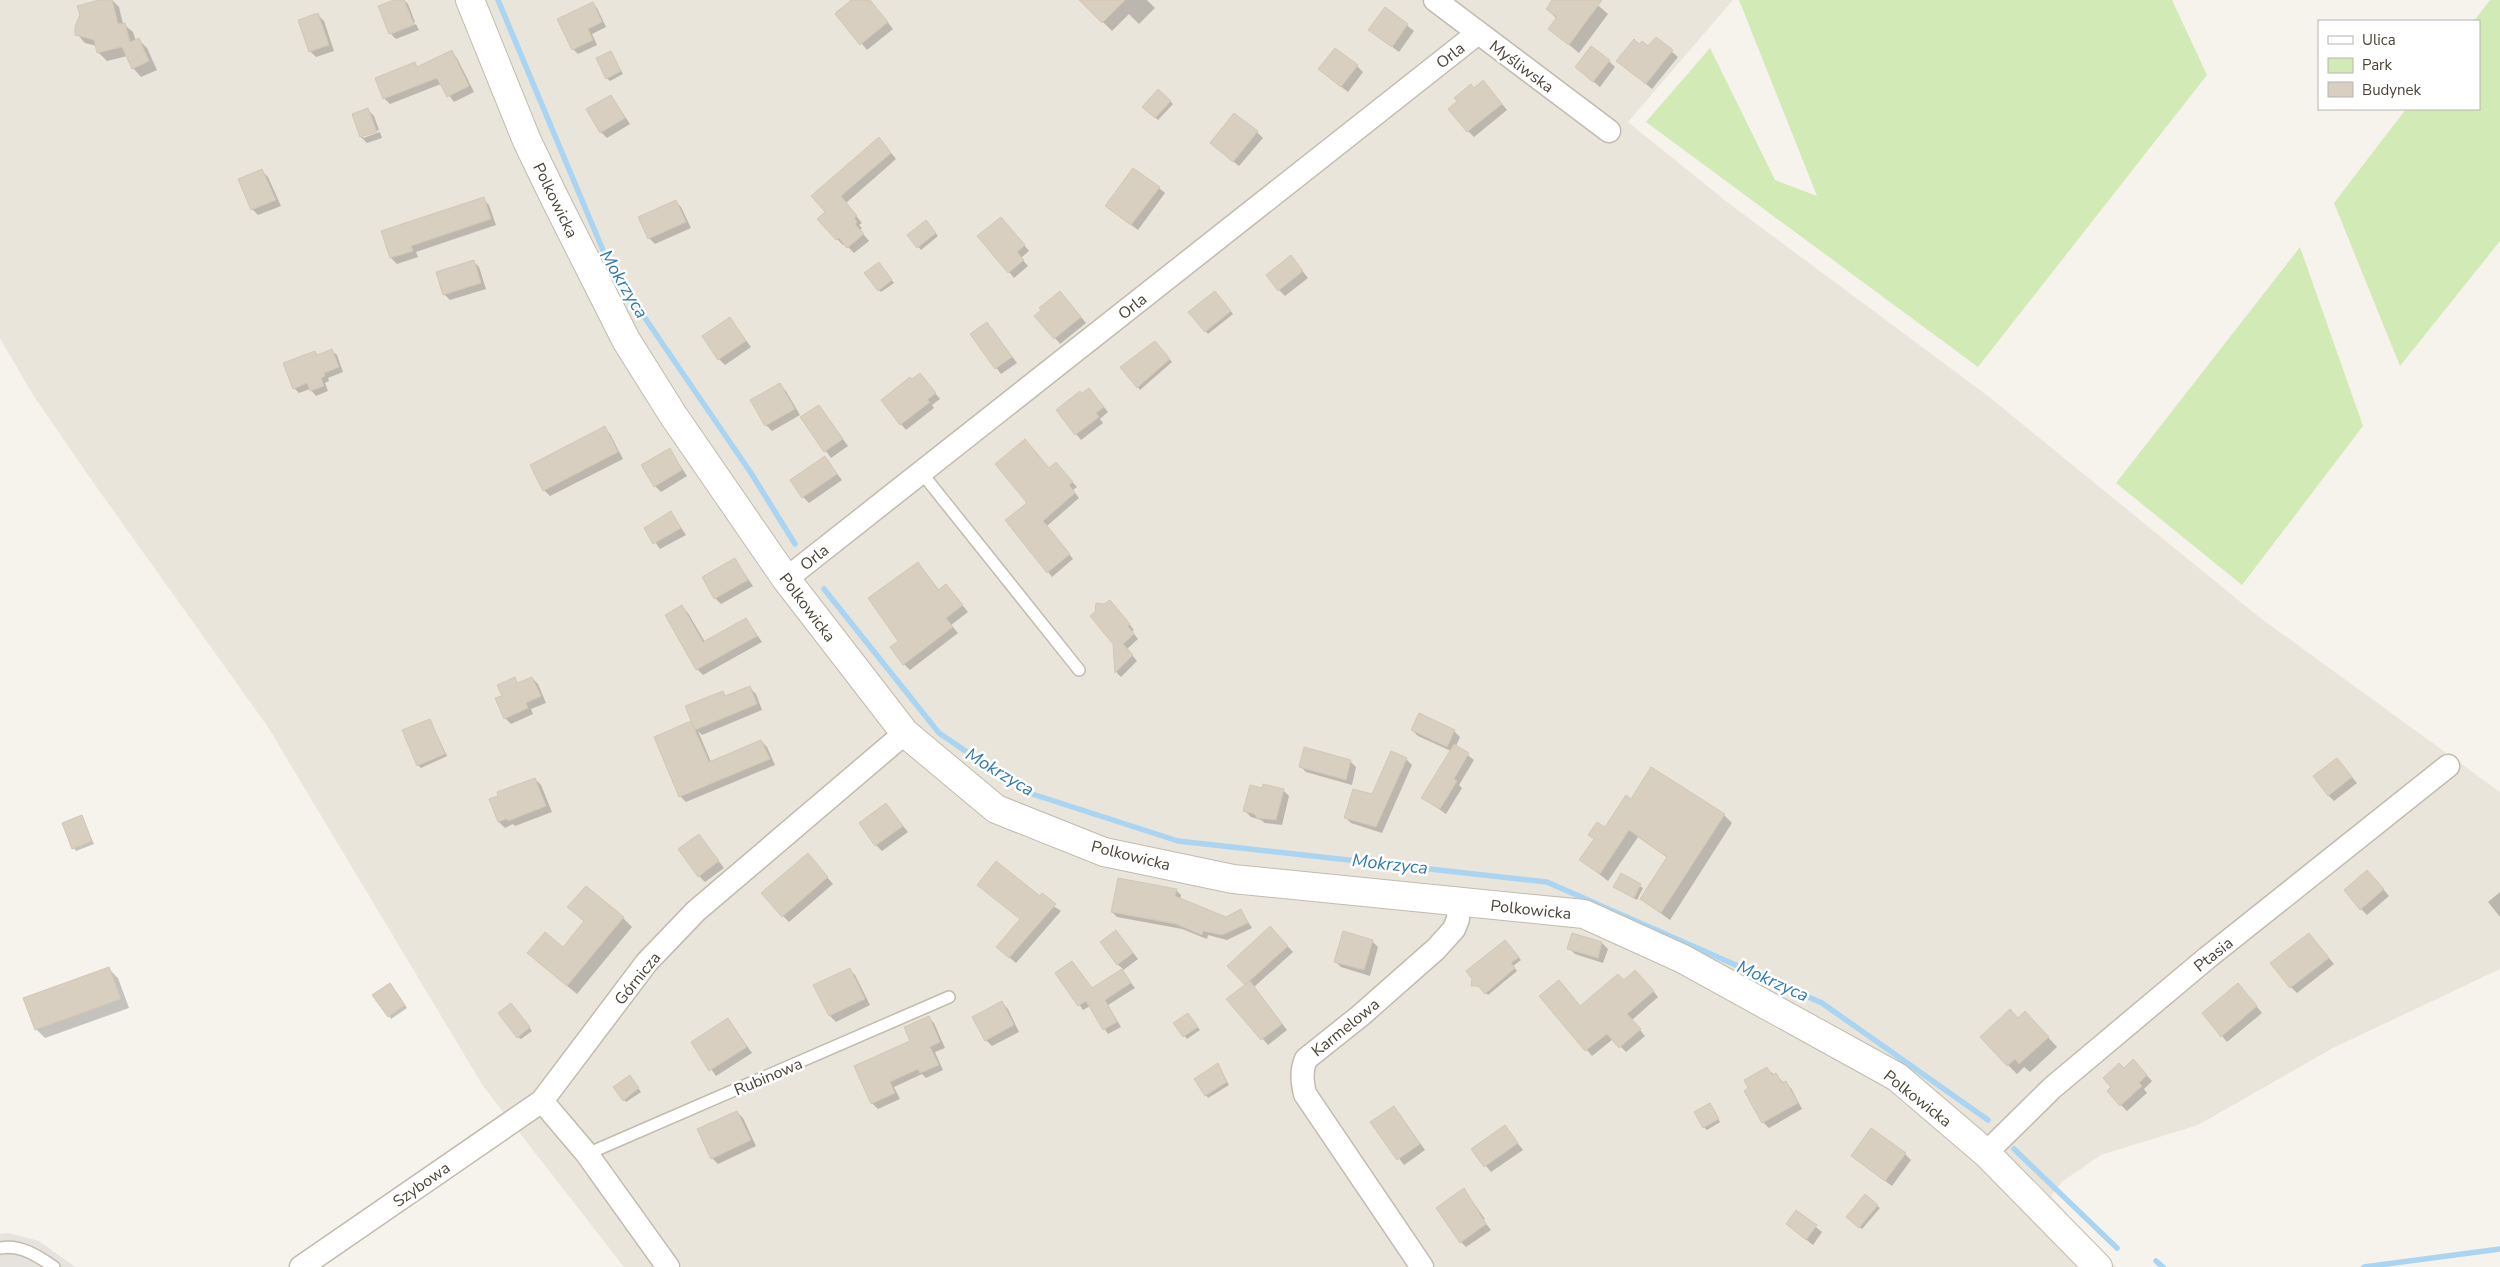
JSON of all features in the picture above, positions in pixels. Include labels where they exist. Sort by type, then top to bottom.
[{"type":"street","name":"Polkowicka","points":[[470,0],[527,141],[622,331],[673,415],[786,579],[906,733],[996,809],[1104,852],[1233,878],[1584,914],[1683,959],[1897,1077],[1986,1153],[2098,1267]]},
{"type":"street","name":"Myśliwska","points":[[1435,0],[1609,131]]},
{"type":"street","name":"Orla","points":[[786,579],[1478,33]]},
{"type":"street","name":"Górnicza","points":[[542,1101],[647,962],[696,911],[906,733]]},
{"type":"street","name":"Ptasia","points":[[1986,1153],[2074,1069],[2207,958],[2448,766]]},
{"type":"street","name":"Karmelowa","points":[[1422,1267],[1305,1094],[1302,1069],[1306,1059],[1360,1016],[1436,949],[1454,929],[1458,919],[1459,902]]},
{"type":"street","points":[[542,1101],[587,1154],[668,1267]]},
{"type":"street","name":"Szybowa","points":[[301,1267],[542,1101]]},
{"type":"lane","points":[[921,472],[1079,670]]},
{"type":"lane","name":"Rubinowa","points":[[587,1154],[949,997]]},
{"type":"lane","points":[[0,1248],[18,1248],[34,1253],[54,1267]]},
{"type":"shaded area","points":[[0,0],[1733,0],[1628,122],[1727,202],[1988,396],[2259,617],[2500,792],[2500,969],[2333,1048],[2198,1125],[2101,1155],[2063,1181],[2051,1196],[2116,1267],[624,1267],[483,1086],[268,727],[95,485],[33,395],[0,338]]},
{"type":"shaded area","points":[[8,1233],[39,1241],[75,1267],[0,1267],[0,1234]]},
{"type":"green space","points":[[1739,0],[2172,0],[2207,75],[1978,367],[1646,122],[1710,48],[1775,180],[1817,196]]},
{"type":"green space","points":[[2490,0],[2500,0],[2500,241],[2400,366],[2334,203],[2405,110],[2480,110],[2480,20],[2475,20]]},
{"type":"green space","points":[[2300,247],[2363,426],[2242,585],[2116,483]]},
{"type":"building","points":[[99,0],[112,0],[118,24],[125,23],[130,42],[139,38],[149,61],[132,69],[122,47],[97,53],[94,40],[75,35],[75,26],[80,15],[77,6]]},
{"type":"building","points":[[394,0],[404,0],[414,24],[389,34],[378,6]]},
{"type":"building","points":[[851,0],[870,0],[888,22],[860,45],[835,14]]},
{"type":"building","points":[[1079,0],[1125,0],[1102,23]]},
{"type":"building","points":[[1552,0],[1602,0],[1569,45],[1548,29],[1557,17],[1546,9]]},
{"type":"building","points":[[593,2],[602,22],[588,29],[593,40],[572,50],[557,19]]},
{"type":"building","points":[[1385,7],[1408,24],[1392,47],[1368,30]]},
{"type":"building","points":[[318,13],[329,45],[309,52],[298,20]]},
{"type":"building","points":[[1656,37],[1673,50],[1646,84],[1616,61],[1634,39],[1639,44],[1642,41],[1648,46]]},
{"type":"building","points":[[1591,46],[1610,60],[1593,82],[1575,67]]},
{"type":"building","points":[[1335,48],[1358,65],[1341,87],[1318,69]]},
{"type":"building","points":[[452,50],[469,86],[447,97],[437,78],[383,99],[375,78],[415,62],[417,67]]},
{"type":"building","points":[[611,51],[621,71],[606,79],[596,58]]},
{"type":"building","points":[[1483,80],[1502,104],[1467,132],[1448,109],[1457,101],[1454,98],[1471,84],[1474,88]]},
{"type":"building","points":[[1158,89],[1171,101],[1155,118],[1142,107]]},
{"type":"building","points":[[611,95],[625,118],[600,133],[586,109]]},
{"type":"building","points":[[368,108],[377,132],[360,137],[352,114]]},
{"type":"building","points":[[1234,113],[1258,131],[1233,162],[1210,143]]},
{"type":"building","points":[[879,137],[891,153],[841,196],[857,216],[854,218],[857,222],[855,224],[864,234],[847,248],[839,238],[836,240],[817,219],[825,212],[811,196]]},
{"type":"building","points":[[1133,168],[1160,187],[1131,225],[1105,206]]},
{"type":"building","points":[[262,169],[276,200],[251,210],[238,179]]},
{"type":"building","points":[[484,197],[491,219],[411,246],[413,251],[390,258],[381,231]]},
{"type":"building","points":[[676,200],[686,222],[648,239],[638,217]]},
{"type":"building","points":[[1001,217],[1025,245],[1017,252],[1024,260],[1008,273],[977,236]]},
{"type":"building","points":[[926,220],[936,233],[917,248],[907,235]]},
{"type":"building","points":[[1291,255],[1303,271],[1278,291],[1266,275]]},
{"type":"building","points":[[474,260],[481,283],[443,295],[436,272]]},
{"type":"building","points":[[879,262],[892,280],[878,291],[864,273]]},
{"type":"building","points":[[1060,291],[1081,317],[1054,339],[1034,316],[1041,310],[1039,308]]},
{"type":"building","points":[[1215,291],[1231,311],[1205,332],[1188,312]]},
{"type":"building","points":[[730,317],[746,341],[718,360],[702,336]]},
{"type":"building","points":[[987,322],[1012,357],[995,369],[970,334]]},
{"type":"building","points":[[1155,341],[1170,359],[1137,388],[1120,367]]},
{"type":"building","points":[[332,349],[339,367],[324,373],[325,376],[321,378],[324,386],[310,391],[307,383],[293,389],[283,363],[315,351],[317,355]]},
{"type":"building","points":[[920,373],[936,393],[927,400],[930,402],[900,425],[881,400],[910,377],[912,379]]},
{"type":"building","points":[[780,383],[795,409],[765,426],[750,400]]},
{"type":"building","points":[[1089,388],[1104,407],[1096,413],[1099,417],[1075,435],[1056,410],[1080,391],[1081,394]]},
{"type":"building","points":[[819,405],[843,439],[824,452],[800,417]]},
{"type":"building","points":[[605,426],[618,452],[543,491],[530,465]]},
{"type":"building","points":[[1025,439],[1049,468],[1056,462],[1073,482],[1069,485],[1075,493],[1043,521],[1070,554],[1047,573],[1005,520],[1027,503],[995,464]]},
{"type":"building","points":[[670,448],[682,470],[654,487],[641,465]]},
{"type":"building","points":[[825,456],[837,474],[802,498],[790,480]]},
{"type":"building","points":[[671,511],[681,528],[653,544],[644,528]]},
{"type":"building","points":[[735,558],[748,580],[714,599],[702,577]]},
{"type":"building","points":[[918,562],[938,590],[946,584],[963,605],[946,618],[953,627],[903,665],[890,647],[898,641],[868,598]]},
{"type":"building","points":[[1110,600],[1130,624],[1128,626],[1134,634],[1123,644],[1133,655],[1115,673],[1113,644],[1090,616],[1095,612],[1096,603],[1104,604]]},
{"type":"building","points":[[682,605],[703,642],[746,618],[757,636],[696,670],[665,615]]},
{"type":"building","points":[[515,677],[517,683],[532,677],[541,696],[526,703],[528,708],[504,719],[495,698],[502,696],[497,685]]},
{"type":"building","points":[[750,686],[757,704],[695,730],[685,706],[723,691],[725,696]]},
{"type":"building","points":[[1419,713],[1455,730],[1447,747],[1411,730]]},
{"type":"building","points":[[430,719],[445,754],[417,766],[402,730]]},
{"type":"building","points":[[691,721],[709,762],[761,740],[770,759],[679,797],[654,737]]},
{"type":"building","points":[[1454,744],[1469,753],[1454,779],[1457,781],[1440,809],[1421,798]]},
{"type":"building","points":[[1304,747],[1351,760],[1346,780],[1299,767]]},
{"type":"building","points":[[1391,751],[1407,758],[1376,827],[1344,818],[1353,789],[1372,794]]},
{"type":"building","points":[[2337,758],[2352,777],[2328,796],[2313,776]]},
{"type":"building","points":[[1651,767],[1725,814],[1661,913],[1640,899],[1667,857],[1629,830],[1600,874],[1579,860],[1594,839],[1588,835],[1597,822],[1605,827],[1626,795],[1631,799]]},
{"type":"building","points":[[535,778],[546,806],[508,821],[507,819],[498,822],[489,799],[498,796],[497,792]]},
{"type":"building","points":[[1263,784],[1284,789],[1276,820],[1257,818],[1254,814],[1243,811],[1250,785],[1262,788]]},
{"type":"building","points":[[886,803],[903,826],[875,846],[859,823]]},
{"type":"building","points":[[82,815],[92,841],[72,849],[62,823]]},
{"type":"building","points":[[699,834],[719,861],[698,877],[678,849]]},
{"type":"building","points":[[808,853],[828,877],[782,917],[761,893]]},
{"type":"building","points":[[996,861],[1040,896],[1042,893],[1056,904],[1009,958],[996,947],[1020,919],[977,885]]},
{"type":"building","points":[[2367,870],[2384,889],[2360,910],[2344,890]]},
{"type":"building","points":[[1621,873],[1641,884],[1634,898],[1613,887]]},
{"type":"building","points":[[1118,878],[1177,889],[1175,896],[1226,917],[1241,909],[1248,923],[1222,935],[1203,931],[1202,935],[1176,924],[1111,912]]},
{"type":"building","points":[[586,886],[624,917],[567,986],[527,953],[545,932],[563,947],[584,921],[567,907]]},
{"type":"building","points":[[1270,926],[1288,946],[1245,985],[1227,966]]},
{"type":"building","points":[[1116,930],[1133,953],[1117,965],[1100,942]]},
{"type":"building","points":[[1343,931],[1373,940],[1364,970],[1334,962]]},
{"type":"building","points":[[1572,933],[1602,942],[1598,958],[1567,949]]},
{"type":"building","points":[[2309,933],[2329,958],[2290,988],[2270,963]]},
{"type":"building","points":[[1505,940],[1519,957],[1511,963],[1515,968],[1485,994],[1478,986],[1471,986],[1472,979],[1466,971]]},
{"type":"building","points":[[1072,961],[1092,988],[1122,969],[1131,983],[1105,1000],[1117,1022],[1103,1030],[1086,1001],[1078,1006],[1055,973]]},
{"type":"building","points":[[109,967],[121,999],[35,1030],[23,998]]},
{"type":"building","points":[[850,968],[865,999],[829,1016],[813,985]]},
{"type":"building","points":[[1635,970],[1654,991],[1627,1014],[1641,1029],[1619,1048],[1607,1034],[1585,1051],[1539,996],[1559,980],[1580,1006],[1618,974],[1624,980]]},
{"type":"building","points":[[1250,981],[1282,1024],[1261,1040],[1226,999]]},
{"type":"building","points":[[390,983],[405,1005],[388,1017],[372,995]]},
{"type":"building","points":[[2238,983],[2257,1006],[2221,1037],[2202,1013]]},
{"type":"building","points":[[1002,1001],[1014,1025],[985,1041],[972,1017]]},
{"type":"building","points":[[511,1003],[530,1027],[517,1038],[498,1013]]},
{"type":"building","points":[[2010,1009],[2018,1018],[2025,1011],[2049,1037],[2019,1064],[2015,1059],[2007,1066],[1980,1037]]},
{"type":"building","points":[[1188,1013],[1198,1027],[1183,1037],[1173,1023]]},
{"type":"building","points":[[929,1016],[940,1042],[930,1047],[939,1065],[920,1073],[918,1069],[890,1082],[895,1093],[871,1104],[854,1066],[910,1041],[904,1027]]},
{"type":"building","points":[[728,1018],[747,1047],[709,1071],[691,1042]]},
{"type":"building","points":[[2133,1059],[2147,1075],[2139,1083],[2142,1086],[2120,1106],[2107,1091],[2111,1087],[2103,1078],[2119,1063],[2124,1068]]},
{"type":"building","points":[[1218,1063],[1227,1082],[1205,1096],[1194,1079]]},
{"type":"building","points":[[1767,1067],[1772,1075],[1776,1073],[1782,1083],[1786,1081],[1798,1103],[1762,1123],[1744,1091],[1748,1088],[1744,1080]]},
{"type":"building","points":[[630,1075],[639,1088],[623,1101],[613,1087]]},
{"type":"building","points":[[1710,1103],[1719,1119],[1703,1128],[1694,1112]]},
{"type":"building","points":[[1394,1106],[1420,1144],[1397,1160],[1370,1122]]},
{"type":"building","points":[[737,1111],[751,1140],[711,1159],[697,1129]]},
{"type":"building","points":[[1505,1125],[1518,1143],[1484,1167],[1471,1149]]},
{"type":"building","points":[[1871,1128],[1906,1153],[1885,1181],[1851,1156]]},
{"type":"building","points":[[1464,1188],[1486,1224],[1460,1243],[1436,1208]]},
{"type":"building","points":[[1865,1194],[1878,1205],[1859,1228],[1846,1217]]},
{"type":"building","points":[[1796,1210],[1817,1225],[1806,1240],[1786,1224]]},
{"type":"waterway","name":"Mokrzyca","points":[[498,0],[610,267],[751,473],[795,544]]},
{"type":"waterway","name":"Mokrzyca","points":[[824,589],[939,733],[1026,792],[1178,841],[1547,882],[1822,1003],[1988,1120]]},
{"type":"waterway","name":"Mokrzyca","points":[[2014,1149],[2117,1248]]},
{"type":"waterway","points":[[2364,1267],[2500,1249]]},
{"type":"waterway","name":"Mokrzyca","points":[[2156,1261],[2163,1267]]}]
